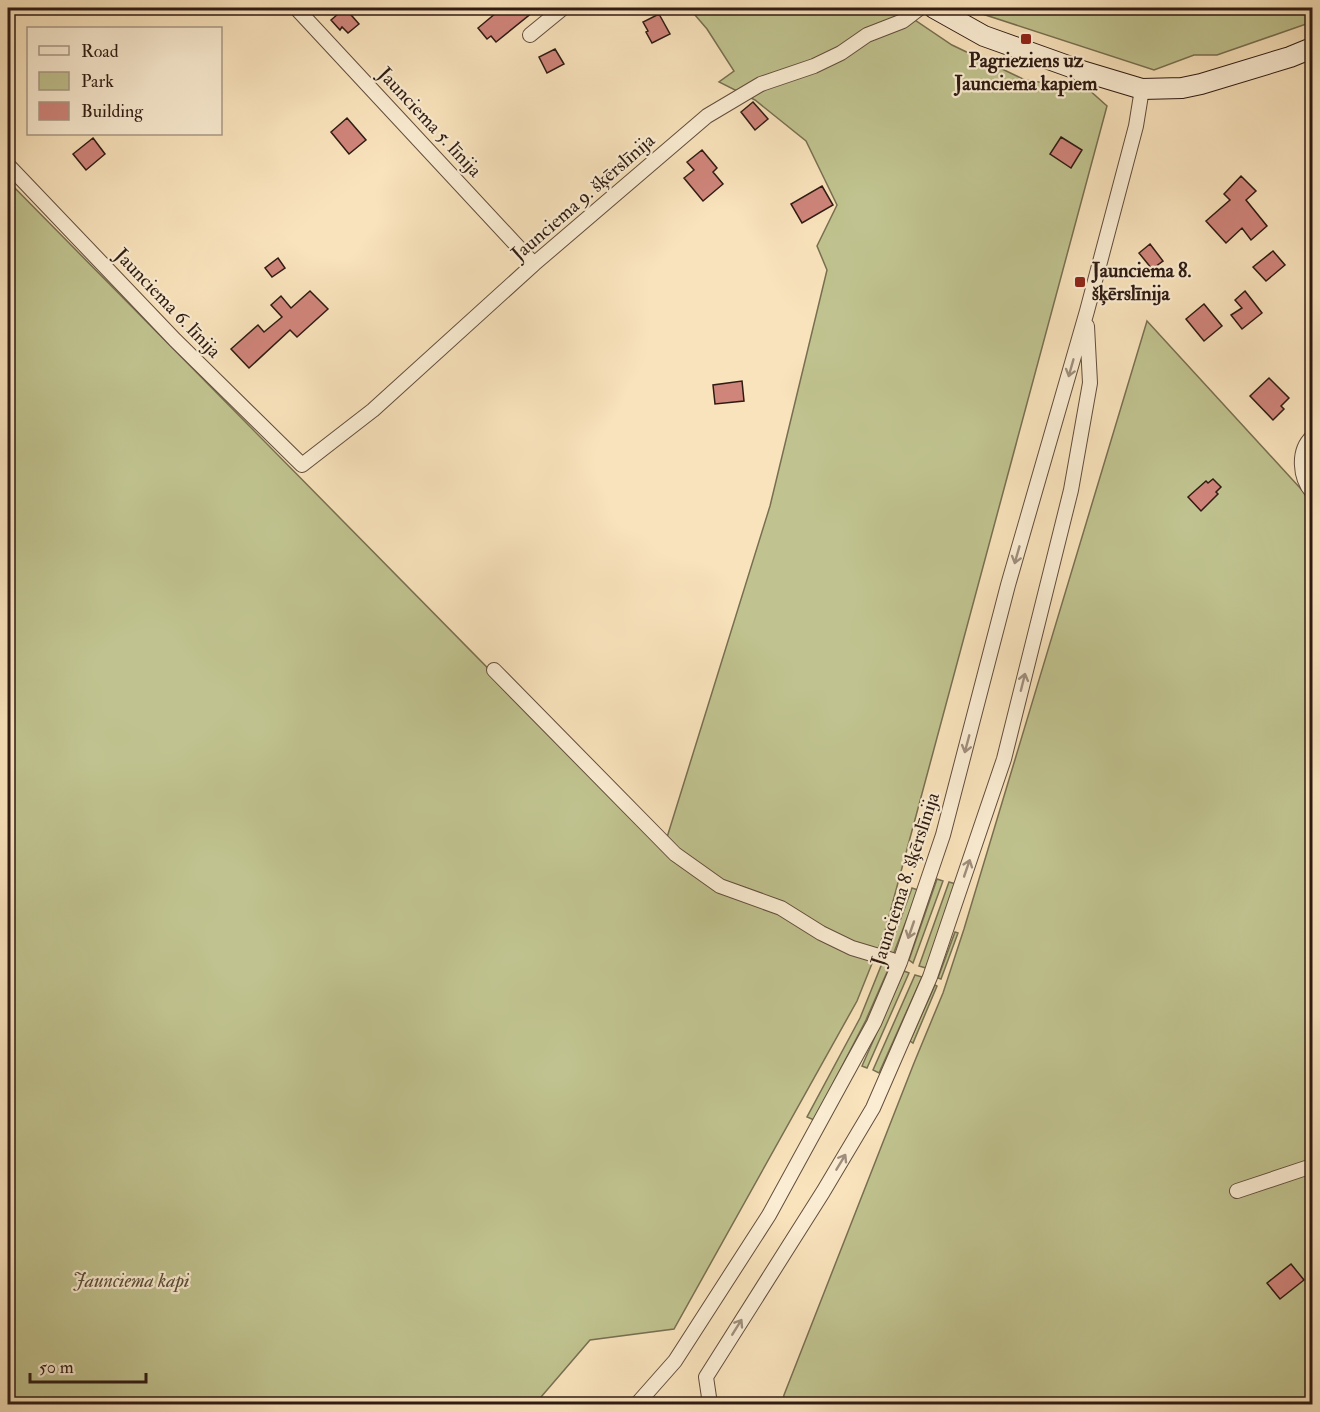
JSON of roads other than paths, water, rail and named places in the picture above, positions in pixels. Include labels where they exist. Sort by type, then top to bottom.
[{"type":"main road","points":[[934,8],[984,36],[1092,75],[1142,89],[1182,88],[1201,84],[1260,67],[1312,48]]},
{"type":"street","points":[[530,35],[563,8]]},
{"type":"street","name":"Jaunciema 9. šķērslīnija","points":[[302,465],[374,410],[534,264],[707,116],[761,84],[814,66],[841,53],[867,35],[903,21],[920,8]]},
{"type":"street","name":"Jaunciema 5. līnija","points":[[304,10],[534,264]]},
{"type":"street","name":"Jaunciema 8. šķērslīnija","points":[[637,1404],[675,1361],[769,1215],[874,1023],[900,962],[943,835],[1008,585],[1087,312],[1136,126],[1142,89]]},
{"type":"street","name":"Jaunciema 6. līnija","points":[[8,165],[175,340],[302,465]]},
{"type":"street","name":"Jaunciema 8. šķērslīnija","points":[[710,1404],[706,1377],[823,1192],[873,1108],[930,977],[1004,759],[1071,490],[1090,383],[1087,312]]},
{"type":"street","points":[[1312,437],[1306,443],[1302,463],[1305,484],[1312,492]]},
{"type":"street","points":[[494,670],[675,854],[720,886],[781,908],[821,933],[852,948],[892,960]]},
{"type":"street","points":[[1237,1191],[1312,1166]]},
{"type":"place","name":"Pagrieziens uz Jaunciema kapiem","points":[[1026,39]]},
{"type":"place","name":"Jaunciema 8. šķērslīnija","points":[[1080,282]]},
{"type":"park label","name":"Jaunciema kapi","points":[[131,1280]]}]
